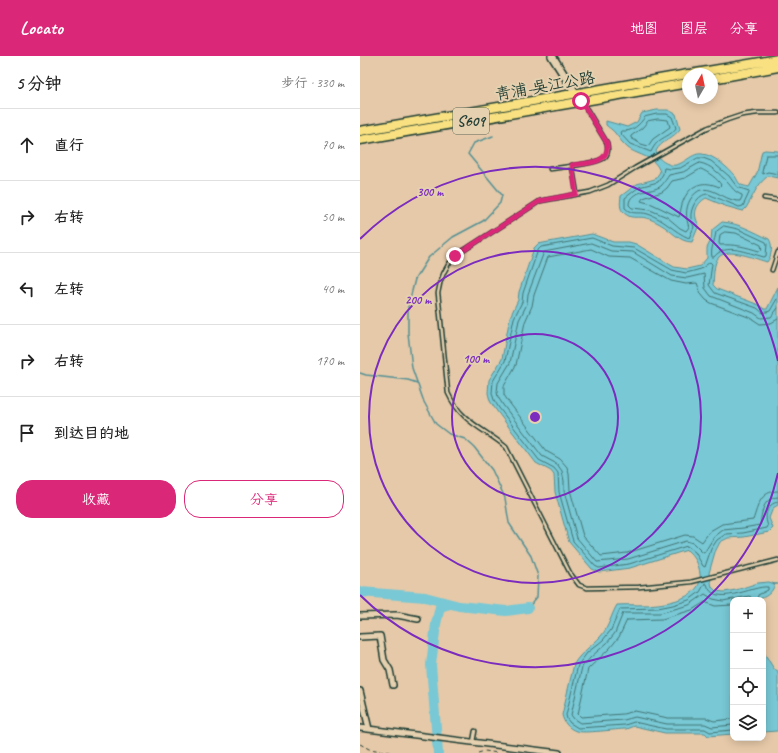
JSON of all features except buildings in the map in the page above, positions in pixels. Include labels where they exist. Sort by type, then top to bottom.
[{"type":"main road","points":[[552,56],[581,101]]},
{"type":"main road","name":"青浦-吴江公路","points":[[718,69],[778,59]]},
{"type":"main road","points":[[718,78],[778,67]]},
{"type":"main road","name":"青浦-吴江公路","points":[[360,131],[682,75]]},
{"type":"main road","name":"青浦-吴江公路","points":[[360,140],[682,84]]},
{"type":"street","points":[[360,616],[397,615],[418,619]]},
{"type":"street","points":[[360,637],[380,636],[384,660],[390,670],[393,685]]},
{"type":"street","points":[[360,691],[369,729]]},
{"type":"street","points":[[360,728],[559,753]]},
{"type":"lane","points":[[550,169],[596,162],[603,158],[606,154],[608,149],[607,143],[581,101]]},
{"type":"lane","points":[[778,113],[757,113],[742,116],[707,128],[635,168],[608,185],[590,192],[540,201],[455,256],[446,268],[439,283],[438,293],[448,393],[453,404],[460,413],[471,422],[506,447],[570,573],[579,585],[597,589],[690,582],[778,560]]},
{"type":"lane","points":[[572,165],[576,194]]},
{"type":"lane","points":[[764,198],[778,200]]},
{"type":"lane","points":[[772,270],[778,252]]},
{"type":"lane","points":[[473,743],[475,731]]},
{"type":"path","points":[[360,744],[369,749],[396,753]]},
{"type":"path","points":[[478,753],[485,751],[498,753]]},
{"type":"water","points":[[657,110],[668,110],[676,114],[680,129],[656,151],[663,162],[677,165],[698,154],[707,155],[724,165],[735,176],[741,185],[749,187],[757,173],[762,151],[778,151],[778,178],[768,176],[758,187],[743,211],[725,206],[706,198],[703,200],[696,210],[696,217],[699,225],[692,242],[679,238],[664,226],[652,220],[644,217],[629,216],[621,209],[621,196],[637,184],[655,179],[660,172],[658,167],[651,159],[632,151],[626,146],[606,125],[606,121],[627,127],[637,122],[642,113]]},
{"type":"water","points":[[722,222],[728,223],[740,226],[769,239],[771,244],[770,257],[767,262],[735,253],[723,254],[719,257],[716,263],[713,285],[717,289],[759,305],[764,309],[767,309],[778,287],[778,505],[773,508],[769,518],[773,528],[769,532],[744,537],[728,538],[720,542],[715,552],[709,573],[712,587],[716,591],[724,592],[736,590],[758,583],[769,582],[775,584],[768,595],[763,597],[730,597],[730,734],[708,736],[705,733],[665,733],[634,726],[626,729],[593,732],[576,731],[567,725],[562,715],[574,664],[604,632],[617,605],[648,605],[680,599],[693,592],[697,587],[700,581],[699,567],[692,555],[687,550],[630,568],[599,572],[592,569],[569,542],[555,492],[554,475],[551,471],[536,463],[496,410],[490,401],[488,393],[489,380],[502,359],[510,317],[518,300],[519,292],[534,248],[538,244],[592,234],[613,242],[629,242],[636,244],[674,267],[687,269],[700,266],[707,258],[707,248],[711,240],[712,230]]},
{"type":"water","points":[[766,656],[774,669],[778,671],[777,731],[766,732]]},
{"type":"waterway","points":[[493,136],[474,143],[468,154],[502,195],[500,203],[483,221],[453,237],[429,257],[415,279],[408,307],[408,333],[412,368],[424,402],[436,424],[449,434],[465,439],[474,447],[492,470],[505,498],[509,523],[531,556],[538,576],[537,597],[528,608]]},
{"type":"waterway","points":[[360,373],[408,380],[417,383]]},
{"type":"waterway","points":[[360,592],[425,597],[459,606],[506,611],[528,608]]},
{"type":"waterway","points":[[438,753],[431,665],[436,624],[440,607],[450,604]]},
{"type":"route","points":[[455,256],[540,201],[576,194],[572,165],[596,162],[603,158],[608,149],[607,143],[581,101]]}]
